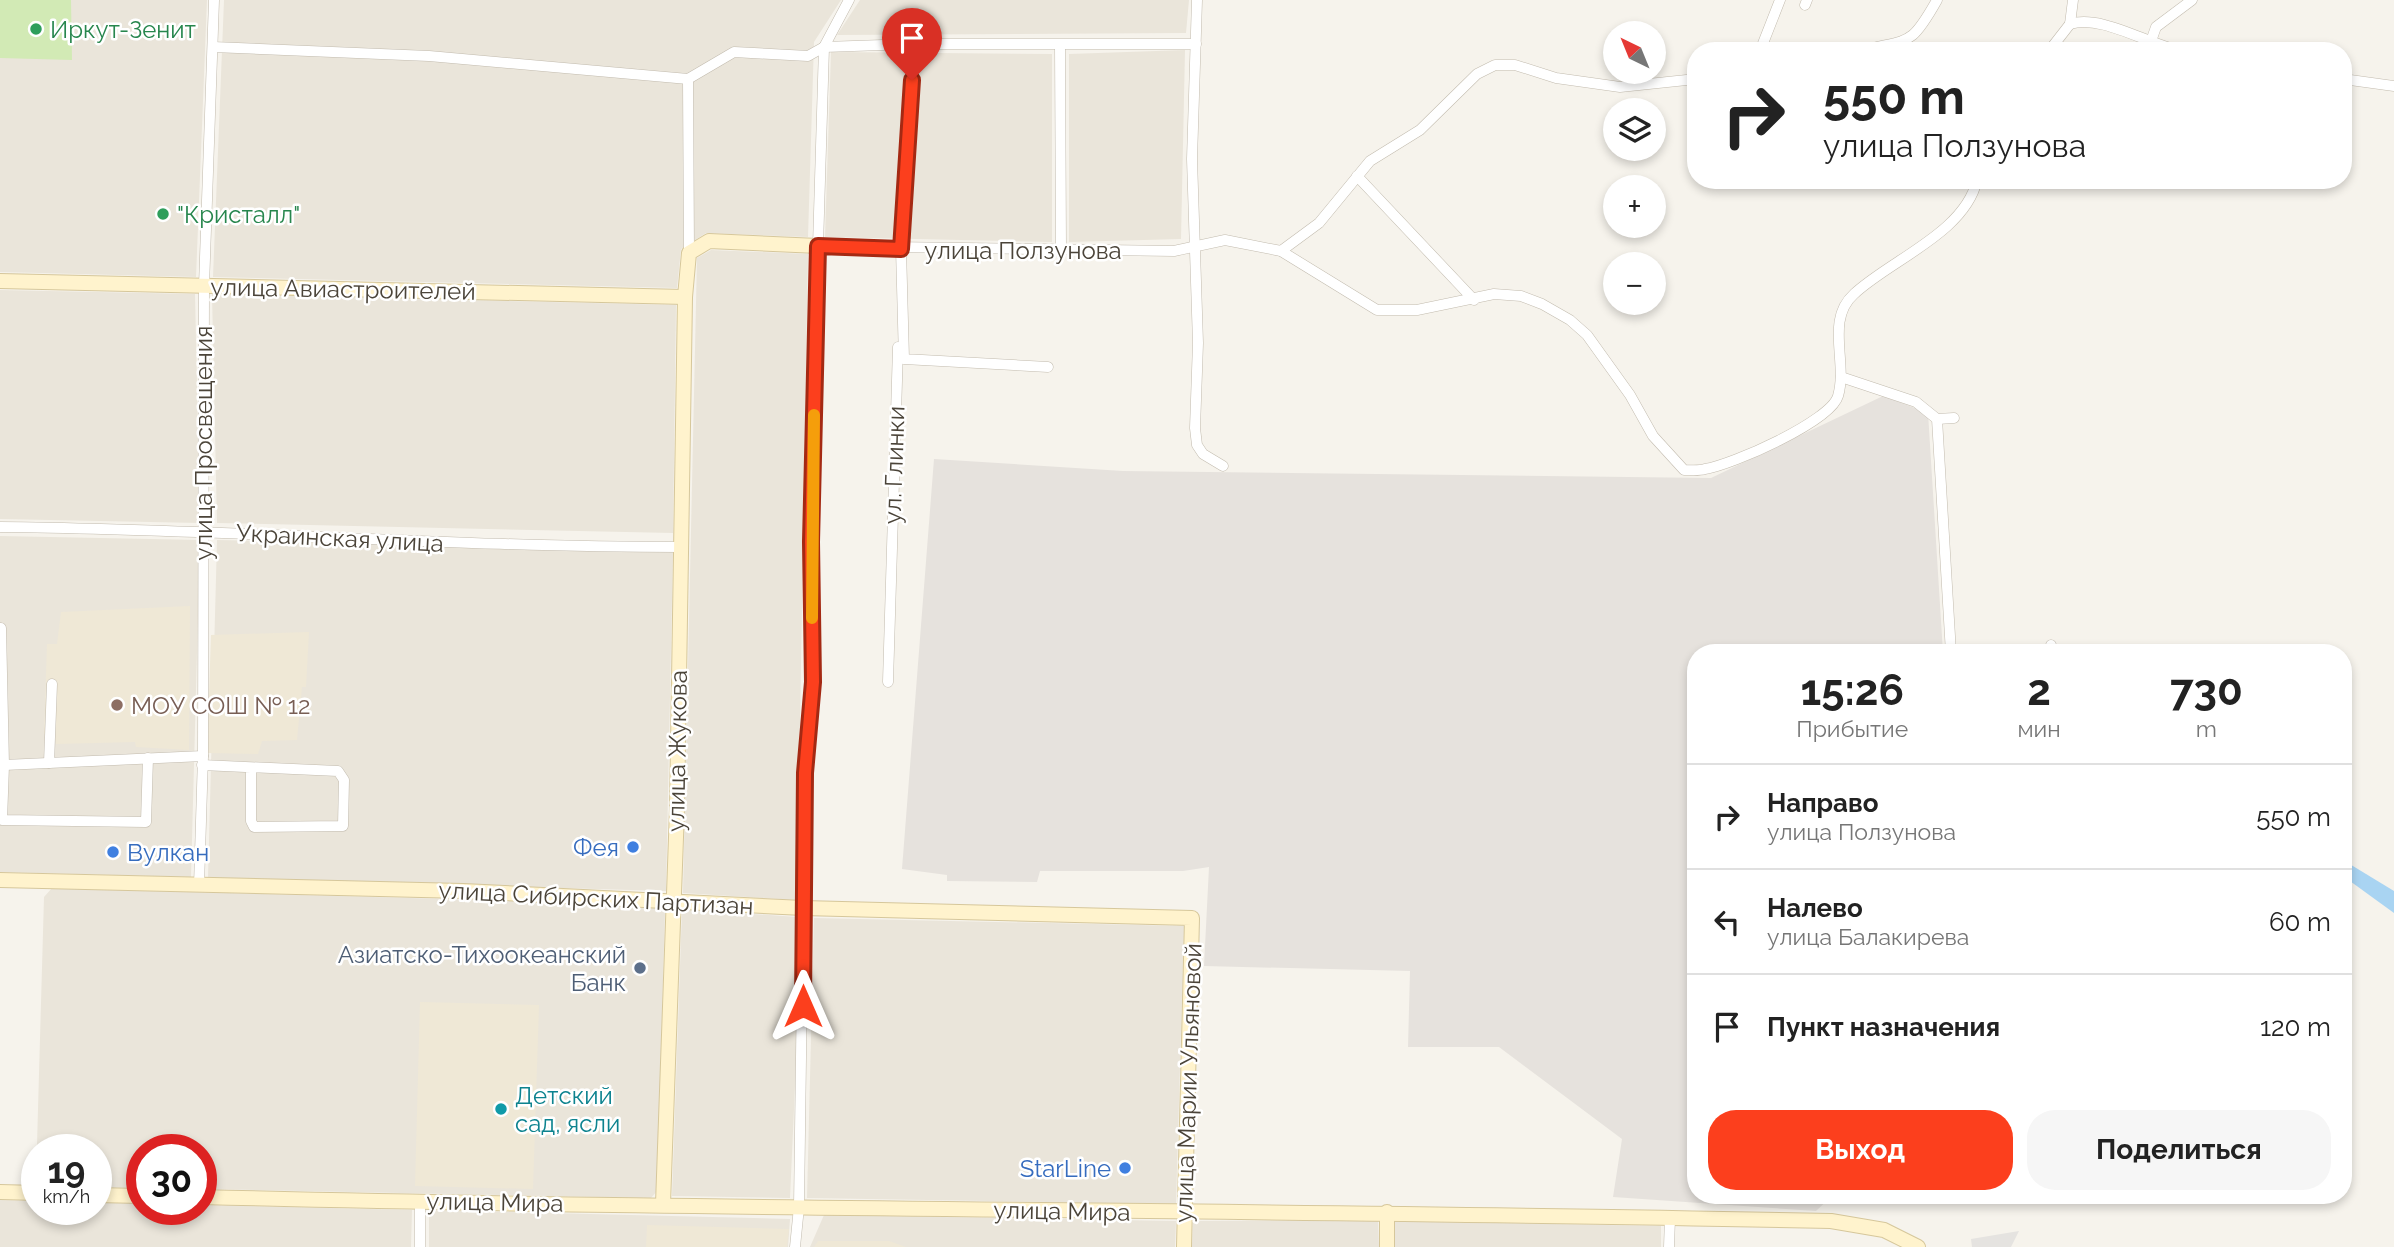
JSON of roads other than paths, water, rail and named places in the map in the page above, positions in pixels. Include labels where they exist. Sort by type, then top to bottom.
[{"type":"street","name":"улица Просвещения","points":[[199,886],[204,286],[214,0]]},
{"type":"street","points":[[795,1247],[799,1207],[805,773],[813,682],[811,542],[824,47],[849,0]]},
{"type":"street","points":[[1197,0],[1192,148],[1197,445],[1210,460],[1223,466]]},
{"type":"street","points":[[1764,42],[1780,0]]},
{"type":"street","points":[[1906,42],[1918,33],[1937,0]]},
{"type":"street","points":[[2056,42],[2070,24],[2073,0]]},
{"type":"street","points":[[2151,42],[2156,27],[2192,0]]},
{"type":"street","points":[[2070,24],[2083,20],[2105,25],[2145,42]]},
{"type":"street","points":[[214,47],[429,56],[688,79],[734,52],[807,56],[824,47],[912,44],[1196,44]]},
{"type":"street","points":[[912,44],[901,249],[904,359],[1048,367]]},
{"type":"street","points":[[1060,45],[1061,250]]},
{"type":"street","points":[[1687,80],[1620,87],[1556,78],[1514,65],[1495,65],[1477,74],[1420,130],[1370,161],[1319,223],[1282,251],[1377,310],[1417,310],[1494,294],[1521,296],[1542,304],[1581,328],[1630,395],[1653,436],[1671,459],[1684,470],[1705,470],[1799,430],[1824,415],[1838,399],[1841,377],[1837,324],[1842,308],[1853,294],[1922,246],[1959,214],[1974,195],[1975,189]]},
{"type":"street","points":[[685,297],[689,253],[688,79]]},
{"type":"street","points":[[2352,80],[2394,86]]},
{"type":"street","points":[[1357,176],[1474,299]]},
{"type":"street","name":"улица Ползунова","points":[[689,253],[709,241],[901,249],[1174,251],[1225,240],[1282,251]]},
{"type":"street","name":"ул. Глинки","points":[[888,682],[901,249]]},
{"type":"street","name":"улица Авиастроителей","points":[[0,281],[685,297]]},
{"type":"street","name":"улица Жукова","points":[[663,1205],[674,900],[685,297]]},
{"type":"street","points":[[1841,377],[1916,402],[1937,419],[1954,418]]},
{"type":"street","points":[[1937,419],[1950,644]]},
{"type":"street","name":"Украинская улица","points":[[0,527],[336,535],[481,545],[680,547]]},
{"type":"street","points":[[1,628],[5,765],[2,820],[146,822],[148,758]]},
{"type":"street","points":[[49,763],[52,684]]},
{"type":"street","points":[[5,765],[148,758],[202,760],[251,769],[338,771],[344,780],[343,826],[254,827],[251,821],[251,769]]},
{"type":"street","name":"улица Сибирских Партизан","points":[[0,880],[463,891],[803,908],[1192,918]]},
{"type":"street","name":"улица Марии Ульяновой","points":[[1184,1247],[1192,918]]},
{"type":"street","points":[[0,1192],[21,1193]]},
{"type":"street","name":"улица Мира","points":[[217,1197],[1184,1213],[1387,1212],[1852,1223],[1884,1230],[1918,1247]]},
{"type":"street","points":[[420,1201],[420,1247]]},
{"type":"street","points":[[1387,1212],[1387,1247]]},
{"type":"street","points":[[1669,1247],[1670,1218]]},
{"type":"water","points":[[2352,865],[2394,891],[2394,913],[2352,883]]},
{"type":"place","name":"Иркут-Зенит","points":[[36,29]]},
{"type":"place","name":"\"Кристалл\"","points":[[163,214]]},
{"type":"place","name":"МОУ СОШ № 12","points":[[117,705]]},
{"type":"place","name":"Фея","points":[[633,847]]},
{"type":"place","name":"Вулкан","points":[[113,852]]},
{"type":"place","name":"Азиатско-Тихоокеанский Банк","points":[[640,968]]},
{"type":"place","name":"Детский сад, ясли","points":[[501,1109]]},
{"type":"place","name":"StarLine","points":[[1125,1168]]}]
